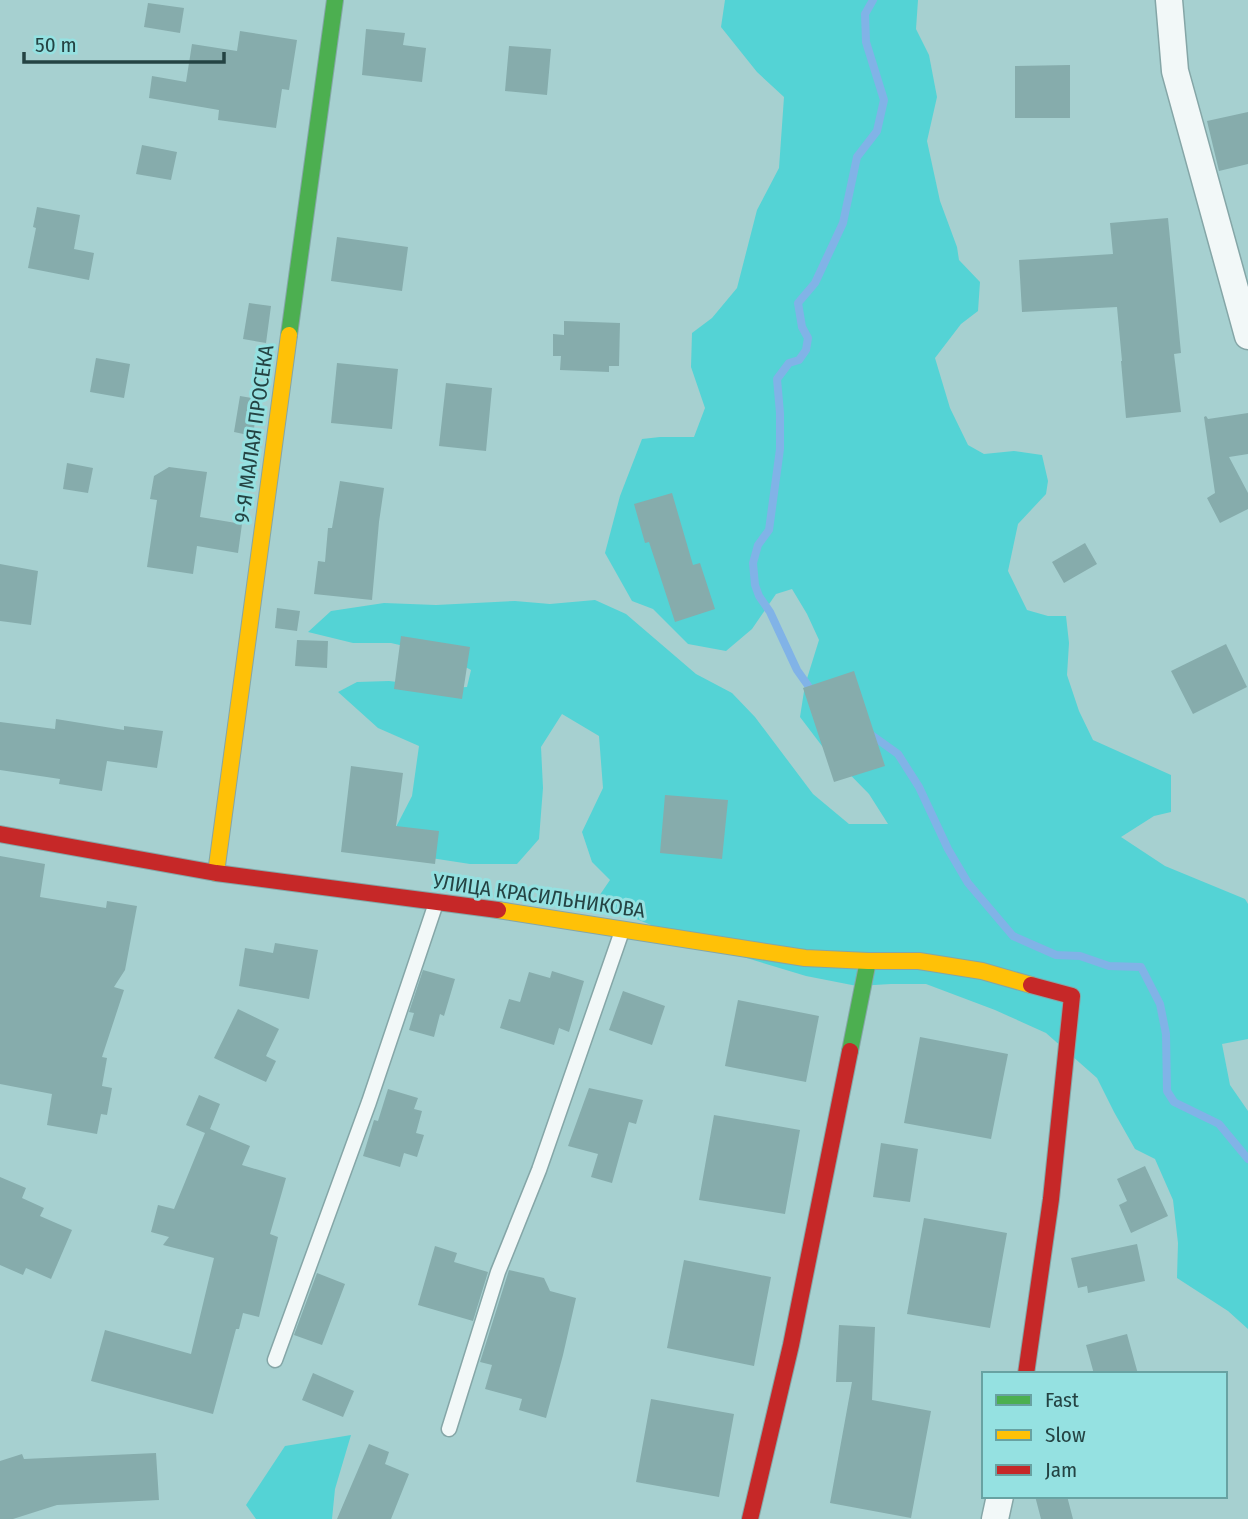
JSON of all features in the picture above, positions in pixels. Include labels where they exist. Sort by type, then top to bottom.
[{"type":"street","name":"9-Я МАЛАЯ ПРОСЕКА","points":[[216,873],[335,0]]},
{"type":"street","points":[[1169,0],[1175,71],[1248,336]]},
{"type":"street","name":"УЛИЦА КРАСИЛЬНИКОВА","points":[[0,834],[216,873],[542,916],[805,958],[919,961],[982,971],[1072,996],[1051,1199],[1026,1372]]},
{"type":"street","points":[[750,1519],[791,1345],[868,961]]},
{"type":"street","points":[[995,1519],[1000,1498]]},
{"type":"lane","points":[[275,1360],[369,1102],[436,902]]},
{"type":"lane","points":[[449,1429],[498,1272],[539,1170],[623,930]]},
{"type":"shaded area","points":[[725,0],[918,0],[916,29],[929,55],[937,97],[927,141],[940,201],[959,260],[980,282],[978,311],[961,324],[935,358],[950,408],[968,445],[984,454],[1014,451],[1042,455],[1048,481],[1046,494],[1018,524],[1008,571],[1027,610],[1048,616],[1066,616],[1069,643],[1067,675],[1079,711],[1093,740],[1171,775],[1171,812],[1154,816],[1121,837],[1165,866],[1245,899],[1248,904],[1248,1039],[1222,1044],[1230,1085],[1248,1111],[1248,1329],[1228,1311],[1177,1278],[1178,1243],[1173,1200],[1155,1159],[1135,1149],[1097,1078],[1046,1033],[926,984],[857,986],[806,976],[690,941],[595,902],[610,880],[592,862],[582,832],[603,788],[599,736],[562,714],[541,747],[543,788],[539,839],[517,864],[470,864],[431,858],[396,827],[412,796],[419,746],[378,728],[338,692],[357,682],[389,681],[448,688],[467,687],[471,670],[443,655],[391,643],[353,643],[308,632],[331,611],[384,603],[436,605],[515,601],[550,604],[595,600],[626,614],[696,674],[732,693],[755,717],[813,794],[849,824],[888,824],[869,794],[822,746],[800,717],[805,685],[819,640],[792,589],[776,594],[752,629],[726,651],[688,644],[653,609],[632,601],[605,553],[620,496],[642,439],[694,437],[705,408],[691,367],[692,333],[712,318],[737,288],[757,210],[779,168],[784,97],[757,72],[721,27]]},
{"type":"shaded area","points":[[351,1435],[335,1489],[332,1519],[256,1519],[246,1505],[285,1446]]},
{"type":"building","points":[[148,3],[184,8],[180,33],[144,27]]},
{"type":"building","points":[[366,29],[405,33],[403,45],[426,48],[422,82],[362,75]]},
{"type":"building","points":[[240,31],[297,40],[289,90],[282,89],[276,128],[218,120],[219,110],[149,98],[152,76],[186,82],[192,44],[237,51]]},
{"type":"building","points":[[509,46],[551,49],[547,95],[505,91]]},
{"type":"building","points":[[1070,65],[1070,118],[1015,118],[1015,66]]},
{"type":"building","points":[[1248,112],[1248,164],[1219,171],[1207,121]]},
{"type":"building","points":[[142,145],[177,152],[171,180],[136,174]]},
{"type":"building","points":[[37,207],[80,215],[74,249],[94,253],[89,280],[28,268]]},
{"type":"building","points":[[1168,218],[1181,353],[1174,354],[1181,412],[1126,418],[1117,307],[1022,312],[1019,260],[1113,254],[1110,223]]},
{"type":"building","points":[[337,237],[408,247],[402,291],[331,281]]},
{"type":"building","points":[[249,303],[271,306],[266,343],[243,339]]},
{"type":"building","points":[[564,321],[620,323],[619,366],[609,366],[609,372],[560,370],[561,356],[553,356],[553,334],[564,335]]},
{"type":"building","points":[[96,358],[130,364],[124,398],[90,392]]},
{"type":"building","points":[[337,363],[398,369],[392,429],[331,423]]},
{"type":"building","points":[[446,383],[492,388],[486,451],[439,446]]},
{"type":"building","points":[[240,396],[258,399],[253,436],[234,432]]},
{"type":"building","points":[[1248,413],[1248,454],[1229,457],[1248,493],[1248,509],[1220,523],[1207,498],[1215,493],[1204,417],[1208,419]]},
{"type":"building","points":[[67,463],[93,468],[88,493],[63,489]]},
{"type":"building","points":[[169,467],[207,472],[200,517],[242,524],[238,553],[197,546],[193,574],[147,567],[157,500],[150,499],[154,476]]},
{"type":"building","points":[[340,481],[384,488],[372,600],[314,594],[318,561],[325,562],[328,528],[332,528]]},
{"type":"building","points":[[672,493],[693,565],[700,563],[715,609],[675,622],[649,542],[645,543],[634,504]]},
{"type":"building","points":[[1085,543],[1097,564],[1064,583],[1052,562]]},
{"type":"building","points":[[0,564],[38,571],[31,625],[0,621]]},
{"type":"building","points":[[277,608],[300,611],[297,631],[275,628]]},
{"type":"building","points":[[401,636],[470,647],[462,699],[394,689]]},
{"type":"building","points":[[297,640],[328,641],[327,668],[295,666]]},
{"type":"building","points":[[1226,644],[1247,687],[1193,714],[1171,671]]},
{"type":"building","points":[[854,671],[885,766],[834,782],[803,688]]},
{"type":"building","points":[[56,719],[124,730],[124,726],[163,731],[157,768],[107,761],[102,791],[59,784],[60,779],[0,770],[0,722],[55,729]]},
{"type":"building","points":[[351,766],[403,773],[396,826],[439,831],[435,864],[341,852]]},
{"type":"building","points":[[665,795],[728,800],[722,859],[660,853]]},
{"type":"building","points":[[0,856],[45,864],[40,897],[106,908],[107,901],[137,906],[125,970],[114,987],[124,990],[102,1057],[107,1058],[102,1086],[112,1088],[107,1115],[101,1114],[97,1134],[47,1125],[52,1094],[0,1084]]},
{"type":"building","points":[[275,943],[318,950],[309,999],[239,986],[245,948],[273,953]]},
{"type":"building","points":[[423,970],[455,979],[444,1016],[440,1014],[434,1037],[409,1030],[414,1013],[409,1012]]},
{"type":"building","points":[[552,971],[584,981],[569,1032],[559,1028],[554,1045],[500,1028],[509,999],[520,1002],[529,972],[550,978]]},
{"type":"building","points":[[623,991],[665,1006],[652,1045],[609,1030]]},
{"type":"building","points":[[738,1000],[819,1016],[806,1082],[725,1066]]},
{"type":"building","points":[[238,1009],[279,1029],[266,1056],[276,1061],[266,1082],[214,1058]]},
{"type":"building","points":[[920,1037],[1008,1054],[991,1139],[904,1123]]},
{"type":"building","points":[[589,1088],[643,1100],[636,1124],[629,1122],[612,1183],[591,1177],[598,1154],[568,1146]]},
{"type":"building","points":[[388,1089],[418,1098],[414,1109],[422,1111],[416,1133],[424,1135],[417,1157],[404,1153],[400,1167],[363,1156],[374,1120],[378,1121]]},
{"type":"building","points":[[199,1095],[220,1104],[210,1129],[250,1146],[242,1165],[286,1178],[270,1234],[278,1237],[259,1317],[243,1313],[239,1329],[236,1329],[213,1414],[91,1381],[105,1330],[191,1354],[214,1258],[163,1245],[169,1237],[151,1232],[158,1205],[174,1209],[205,1133],[186,1125]]},
{"type":"building","points":[[714,1115],[800,1130],[785,1214],[699,1200]]},
{"type":"building","points":[[881,1143],[918,1149],[910,1202],[873,1197]]},
{"type":"building","points":[[1145,1166],[1168,1216],[1131,1233],[1119,1205],[1127,1201],[1117,1179]]},
{"type":"building","points":[[0,1177],[26,1188],[22,1198],[44,1208],[40,1216],[72,1230],[51,1279],[26,1268],[23,1275],[0,1265]]},
{"type":"building","points":[[924,1218],[1007,1233],[990,1328],[907,1314]]},
{"type":"building","points":[[1137,1244],[1145,1281],[1088,1293],[1087,1286],[1078,1288],[1071,1258]]},
{"type":"building","points":[[435,1246],[457,1253],[454,1262],[488,1272],[473,1321],[418,1305]]},
{"type":"building","points":[[684,1260],[771,1277],[754,1366],[667,1348]]},
{"type":"building","points":[[509,1270],[544,1278],[550,1291],[576,1298],[546,1418],[519,1410],[522,1399],[485,1389],[492,1365],[480,1362]]},
{"type":"building","points":[[317,1273],[345,1284],[322,1345],[294,1335]]},
{"type":"building","points":[[839,1325],[875,1327],[872,1400],[931,1411],[911,1518],[830,1503],[852,1382],[836,1382]]},
{"type":"building","points":[[1127,1334],[1137,1372],[1093,1372],[1086,1345]]},
{"type":"building","points":[[313,1373],[354,1391],[343,1417],[302,1400]]},
{"type":"building","points":[[651,1399],[734,1414],[719,1497],[636,1482]]},
{"type":"building","points":[[369,1444],[389,1452],[385,1464],[409,1474],[391,1519],[337,1519]]},
{"type":"building","points":[[156,1453],[159,1500],[57,1505],[13,1519],[0,1519],[0,1461],[22,1454],[24,1459]]},
{"type":"building","points":[[1036,1498],[1068,1498],[1073,1519],[1041,1519]]},
{"type":"waterway","points":[[814,694],[797,670],[770,612],[759,596],[753,563],[758,545],[769,530],[780,449],[777,379],[789,363],[799,360],[806,350],[808,338],[802,327],[798,303],[815,283],[843,223],[857,157],[877,131],[884,100],[866,42],[865,14],[873,0]]},
{"type":"waterway","points":[[870,734],[898,754],[919,787],[948,849],[968,883],[1013,936],[1056,955],[1080,956],[1109,966],[1141,967],[1160,1004],[1166,1034],[1167,1091],[1174,1102],[1219,1124],[1248,1159]]},
{"type":"traffic: fast","points":[[289,335],[335,0]]},
{"type":"traffic: fast","points":[[850,1051],[868,961]]},
{"type":"traffic: slow","points":[[216,873],[289,335]]},
{"type":"traffic: slow","points":[[498,910],[805,958],[919,961],[982,971],[1031,985]]},
{"type":"traffic: jam","points":[[0,834],[216,873],[498,910]]},
{"type":"traffic: jam","points":[[1026,1372],[1051,1199],[1072,996],[1031,985]]},
{"type":"traffic: jam","points":[[750,1519],[791,1345],[850,1051]]}]
